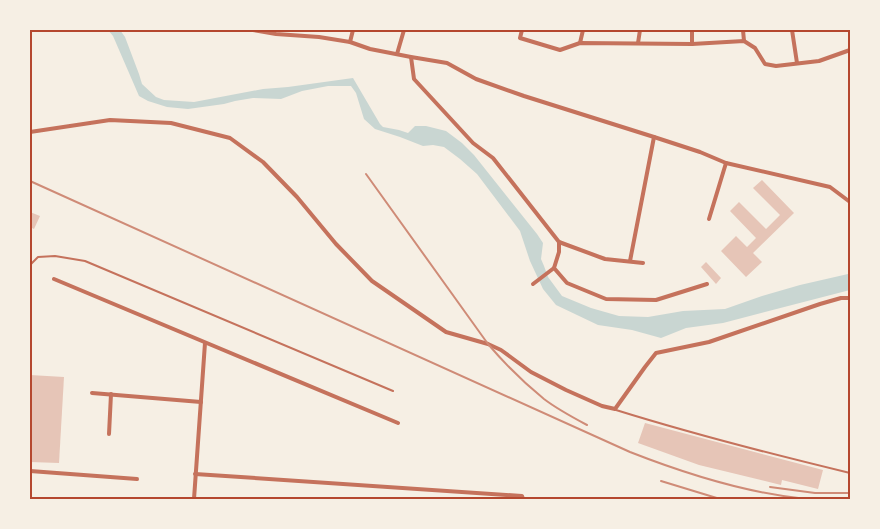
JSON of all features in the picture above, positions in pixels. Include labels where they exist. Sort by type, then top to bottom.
[{"type":"street","points":[[253,30],[350,42],[370,49],[447,62],[476,79],[516,94],[700,152],[726,163],[830,187],[850,202]]},
{"type":"street","points":[[350,42],[353,30]]},
{"type":"street","points":[[397,54],[404,30]]},
{"type":"street","points":[[522,30],[520,38],[560,50],[580,43],[692,44],[744,41],[755,48],[765,64],[776,66],[819,60],[850,50]]},
{"type":"street","points":[[580,43],[584,30]]},
{"type":"street","points":[[638,43],[640,30]]},
{"type":"street","points":[[692,30],[692,44]]},
{"type":"street","points":[[743,30],[744,41]]},
{"type":"street","points":[[792,30],[797,63]]},
{"type":"street","points":[[411,57],[414,79],[473,143],[493,158],[559,242],[605,258],[643,263]]},
{"type":"street","points":[[30,132],[110,120],[171,123],[230,138],[263,162],[297,197],[336,244],[372,280],[446,332],[488,344],[501,350],[531,372],[566,390],[615,410],[656,353],[709,342],[820,304],[841,298],[850,298]]},
{"type":"street","points":[[630,261],[654,137]]},
{"type":"street","points":[[709,219],[726,163]]},
{"type":"street","points":[[533,284],[554,268],[559,252],[559,242]]},
{"type":"street","points":[[554,268],[567,283],[606,299],[656,300],[707,284]]},
{"type":"street","points":[[54,279],[398,423]]},
{"type":"street","points":[[194,499],[205,343]]},
{"type":"street","points":[[92,393],[201,402]]},
{"type":"street","points":[[108,434],[111,394]]},
{"type":"street","points":[[30,471],[137,479]]},
{"type":"street","points":[[195,474],[522,497]]},
{"type":"lane","points":[[30,265],[38,257],[55,256],[85,261],[393,391]]},
{"type":"lane","points":[[615,410],[789,458],[850,472]]},
{"type":"shaded area","points":[[108,30],[120,30],[125,37],[142,84],[156,97],[164,100],[194,102],[263,89],[353,78],[383,127],[408,133],[415,126],[426,126],[446,131],[474,155],[537,234],[543,243],[541,259],[548,277],[562,296],[591,308],[619,316],[648,317],[683,311],[725,309],[800,285],[848,274],[850,274],[850,290],[723,323],[686,328],[661,338],[632,330],[598,325],[556,305],[543,289],[530,261],[520,231],[477,174],[444,147],[423,146],[375,129],[364,119],[356,93],[351,86],[328,86],[302,91],[281,99],[253,98],[188,109],[167,107],[139,96],[113,36]]},
{"type":"building","points":[[762,180],[794,213],[753,253],[762,262],[746,277],[721,251],[736,236],[747,247],[756,238],[730,211],[739,202],[766,229],[780,215],[753,188]]},
{"type":"building","points":[[30,212],[40,216],[34,229],[30,227]]},
{"type":"building","points":[[706,262],[721,278],[716,284],[701,267]]},
{"type":"building","points":[[30,375],[64,377],[59,463],[30,462]]},
{"type":"building","points":[[645,423],[823,470],[818,489],[782,480],[781,485],[699,465],[638,443]]},
{"type":"railway","points":[[366,174],[494,351],[544,399],[559,410],[587,425]]},
{"type":"railway","points":[[30,181],[630,452],[716,481],[761,492],[806,499]]},
{"type":"railway","points":[[661,481],[720,499]]},
{"type":"railway","points":[[770,487],[815,493],[850,493]]}]
